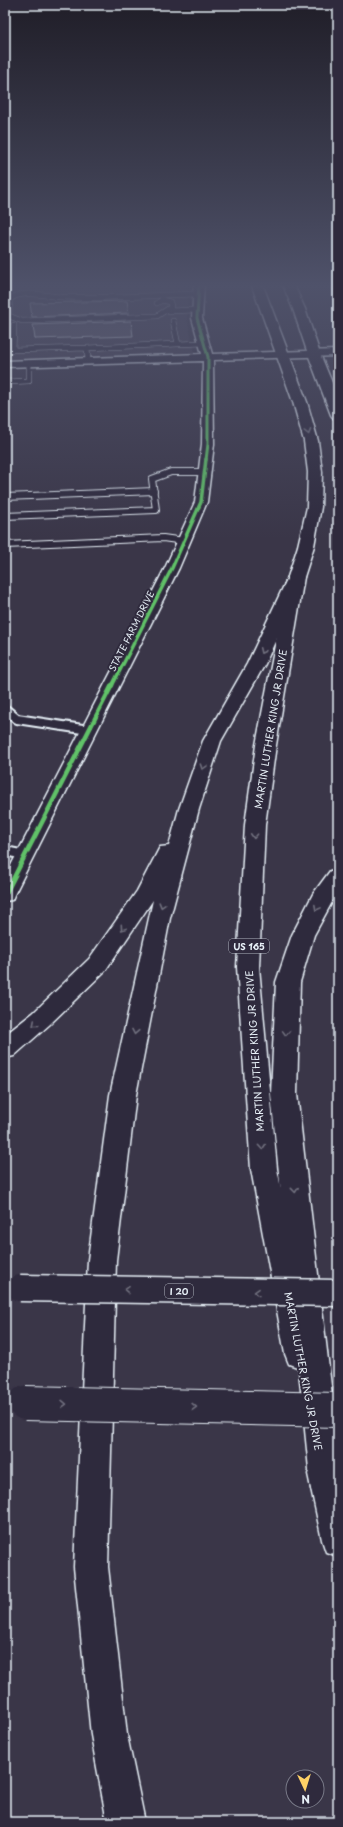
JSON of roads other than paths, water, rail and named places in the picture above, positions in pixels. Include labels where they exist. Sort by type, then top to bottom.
[{"type":"highway","name":"MARTIN LUTHER KING JR DRIVE","points":[[294,368],[310,441],[315,472],[314,507],[306,546],[296,578],[266,745],[255,826],[248,967],[264,1169],[338,1540]]},
{"type":"highway","points":[[306,368],[332,415],[338,420]]},
{"type":"highway","points":[[320,368],[338,415]]},
{"type":"highway","points":[[126,1822],[109,1735],[91,1567],[102,1260],[123,1095],[159,918],[189,809],[212,741],[256,664],[296,578]]},
{"type":"highway","points":[[5,1049],[41,1019],[97,965],[146,894],[189,809]]},
{"type":"highway","points":[[327,1489],[284,1094],[288,982],[303,935],[324,894],[338,876]]},
{"type":"highway","name":"I 20","points":[[13,1288],[338,1293]]},
{"type":"highway","points":[[15,1403],[338,1410]]},
{"type":"street","name":"STATE FARM DRIVE","points":[[5,895],[184,541],[201,502],[208,444],[208,368]]},
{"type":"lane","points":[[5,382],[29,381],[29,368]]},
{"type":"lane","points":[[5,516],[156,510],[152,479],[160,474],[173,471],[205,472]]},
{"type":"lane","points":[[5,497],[154,491]]},
{"type":"lane","points":[[5,545],[162,538],[184,541]]},
{"type":"lane","points":[[5,709],[17,719],[89,730]]},
{"type":"lane","points":[[5,851],[25,855]]}]
